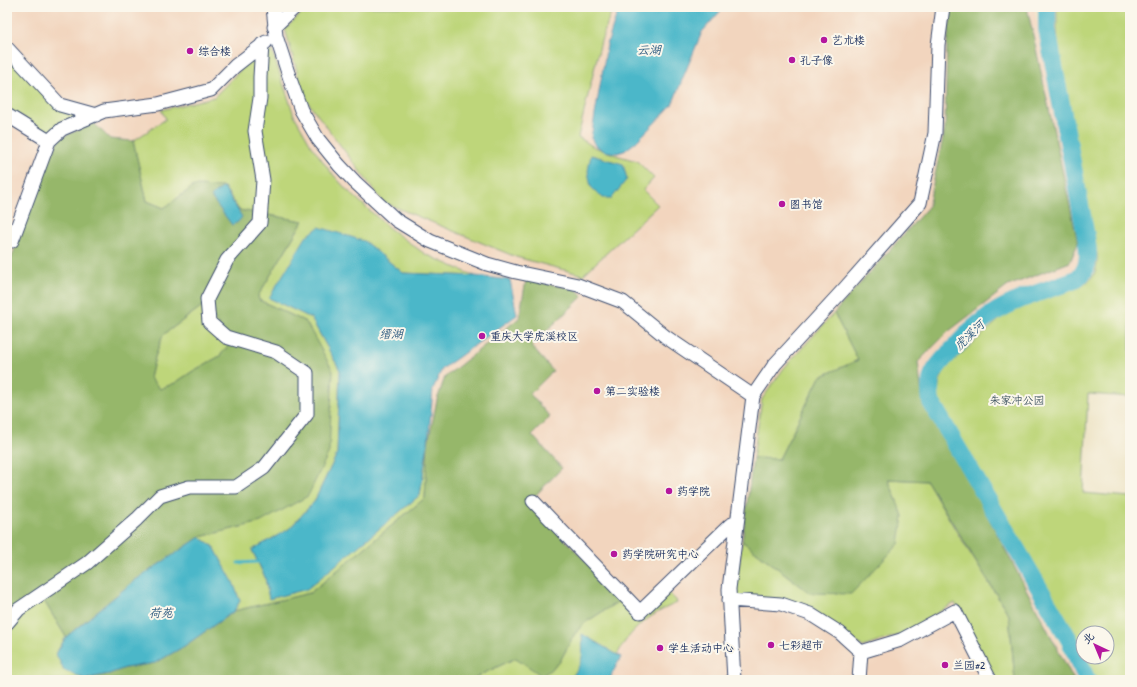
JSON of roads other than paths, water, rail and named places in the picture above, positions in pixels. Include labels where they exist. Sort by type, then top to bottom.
[{"type":"lane","points":[[273,7],[275,32],[301,110],[318,139],[339,165],[396,220],[430,241],[487,264],[516,272],[578,285],[623,302],[666,337],[753,396]]},
{"type":"lane","points":[[12,240],[49,141],[62,130],[104,111],[158,104],[211,90],[235,66],[275,32],[296,7]]},
{"type":"lane","points":[[734,680],[729,589],[753,396],[775,364],[845,288],[920,202],[935,133],[938,46],[943,7]]},
{"type":"lane","points":[[7,623],[19,609],[87,563],[137,519],[160,496],[189,487],[236,487],[264,468],[307,414],[307,373],[276,352],[226,338],[209,322],[207,299],[226,260],[260,223],[263,180],[255,131],[260,98],[262,44]]},
{"type":"lane","points":[[7,48],[60,105],[96,115]]},
{"type":"lane","points":[[7,115],[49,141]]},
{"type":"lane","points":[[533,501],[640,612],[730,525],[737,522]]},
{"type":"lane","points":[[729,600],[781,604],[810,614],[840,633],[861,652]]},
{"type":"lane","points":[[861,652],[901,640],[955,611],[990,680]]},
{"type":"lane","points":[[859,680],[861,652]]},
{"type":"water","name":"云湖","points":[[619,7],[724,7],[702,32],[672,105],[636,142],[624,151],[617,153],[604,151],[595,145],[591,138],[607,45]]},
{"type":"water","points":[[591,155],[623,164],[627,179],[612,198],[603,198],[591,187],[588,171]]},
{"type":"water","points":[[224,187],[242,217],[238,222],[232,225],[211,197]]},
{"type":"water","name":"缙湖","points":[[319,227],[364,241],[403,273],[475,276],[510,280],[517,315],[442,369],[433,389],[428,443],[420,495],[307,589],[269,599],[265,577],[252,550],[289,529],[314,502],[337,454],[340,370],[311,318],[269,298],[306,237]]},
{"type":"water","name":"荷苑","points":[[200,537],[214,547],[233,582],[240,601],[234,611],[183,647],[155,663],[125,668],[109,674],[85,679],[64,670],[56,654],[66,637],[134,581]]},
{"type":"water","points":[[582,634],[621,657],[611,676],[611,680],[570,680],[578,668],[582,658]]},
{"type":"waterway","name":"虎溪河","points":[[1047,7],[1047,29],[1087,240],[1088,254],[1086,267],[1077,279],[1003,307],[978,324],[941,361],[931,378],[930,392],[931,402],[1070,641],[1087,680]]},
{"type":"waterway","points":[[238,563],[258,562]]},
{"type":"place","name":"艺术楼","points":[[824,40]]},
{"type":"place","name":"综合楼","points":[[190,51]]},
{"type":"place","name":"孔子像","points":[[792,60]]},
{"type":"place","name":"图书馆","points":[[782,204]]},
{"type":"place","name":"重庆大学虎溪校区","points":[[482,336]]},
{"type":"place","name":"第二实验楼","points":[[597,391]]},
{"type":"place","name":"药学院","points":[[669,491]]},
{"type":"place","name":"药学院研究中心","points":[[614,554]]},
{"type":"place","name":"七彩超市","points":[[771,645]]},
{"type":"place","name":"学生活动中心","points":[[660,648]]},
{"type":"place","name":"兰园#2","points":[[945,665]]},
{"type":"park label","name":"朱家冲公园","points":[[1017,400]]}]
